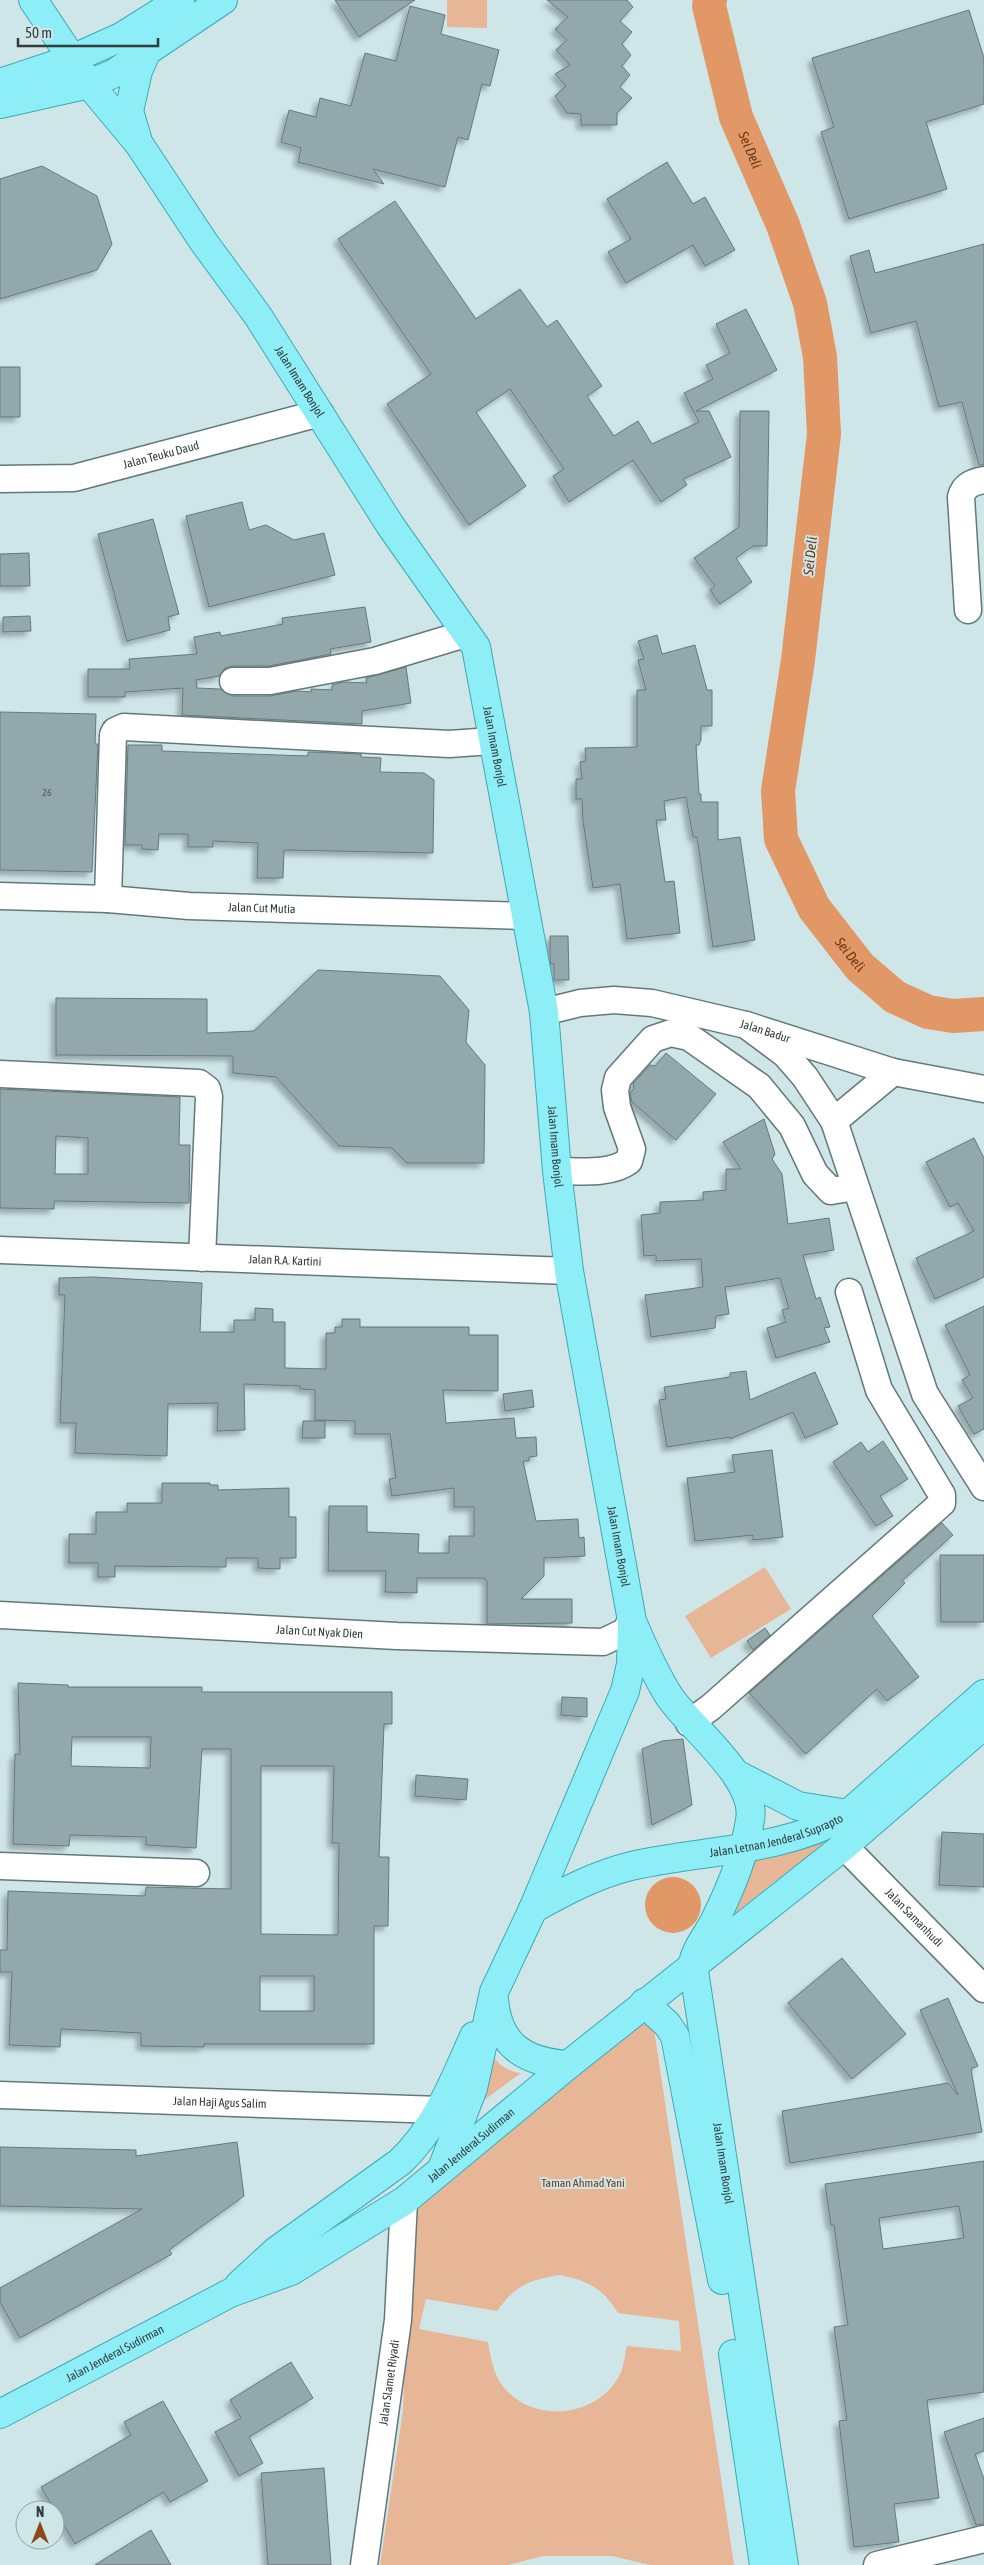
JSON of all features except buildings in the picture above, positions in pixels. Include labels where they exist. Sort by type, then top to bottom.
[{"type":"main road","name":"Jalan Imam Bonjol","points":[[33,0],[89,84],[139,144],[203,241],[258,316],[390,525],[465,634],[476,647],[544,1012],[557,1170],[569,1271],[632,1621],[631,1664],[625,1691],[534,1909],[494,1992],[473,2088],[440,2172]]},
{"type":"main road","points":[[0,83],[72,59],[121,37],[180,0]]},
{"type":"main road","points":[[0,104],[89,84],[113,74],[223,0]]},
{"type":"main road","points":[[139,144],[129,111],[138,71],[146,53]]},
{"type":"main road","name":"Jalan Imam Bonjol","points":[[632,1621],[655,1672],[689,1723],[738,1775],[798,1806],[848,1814]]},
{"type":"main road","name":"Jalan Letnan Jenderal Suprapto","points":[[534,1909],[598,1875],[633,1866],[743,1848],[813,1832],[848,1814],[984,1694]]},
{"type":"main road","name":"Jalan Letnan Jenderal Suprapto","points":[[693,1967],[844,1846],[984,1725]]},
{"type":"main road","name":"Jalan Imam Bonjol","points":[[738,1775],[750,1806],[751,1818],[743,1848],[716,1919],[694,1960],[693,1967],[784,2565]]},
{"type":"main road","name":"Jalan Jenderal Sudirman","points":[[0,2414],[230,2293],[291,2271],[404,2201],[568,2064],[644,2003],[693,1967]]},
{"type":"main road","points":[[494,1992],[498,2018],[506,2037],[517,2050],[538,2061],[568,2064]]},
{"type":"main road","name":"Jalan Jenderal Sudirman","points":[[230,2293],[276,2251],[400,2162],[416,2146],[440,2110],[494,1992]]},
{"type":"main road","name":"Jalan Imam Bonjol","points":[[644,2003],[667,2024],[675,2036],[716,2243],[764,2565]]},
{"type":"street","name":"Jalan Teuku Daud","points":[[0,479],[74,478],[320,413]]},
{"type":"street","points":[[968,610],[961,497],[967,486],[984,480]]},
{"type":"street","points":[[233,681],[270,681],[374,661],[465,634]]},
{"type":"street","points":[[108,899],[113,735],[119,728],[449,744],[492,741]]},
{"type":"street","name":"Jalan Cut Mutia","points":[[0,896],[108,899],[189,906],[525,916]]},
{"type":"street","name":"Jalan Badur","points":[[544,1012],[580,1003],[614,1000],[652,1003],[746,1025],[893,1072],[984,1089]]},
{"type":"street","points":[[746,1025],[785,1054],[805,1077],[834,1121],[854,1187],[925,1394],[984,1487]]},
{"type":"street","points":[[557,1170],[588,1171],[620,1167],[629,1161],[632,1149],[617,1107],[615,1090],[618,1078],[653,1039],[671,1033],[689,1037],[759,1086],[792,1126],[815,1174],[831,1191],[854,1187]]},
{"type":"street","points":[[834,1121],[893,1072]]},
{"type":"street","points":[[0,1074],[199,1083],[207,1089],[209,1097],[202,1258]]},
{"type":"street","name":"Jalan R.A. Kartini","points":[[0,1250],[569,1271]]},
{"type":"street","points":[[689,1723],[710,1707],[942,1502],[942,1495],[879,1390],[849,1292]]},
{"type":"street","name":"Jalan Cut Nyak Dien","points":[[0,1615],[397,1636],[603,1642],[624,1632],[632,1621]]},
{"type":"street","name":"Jalan Samanhudi","points":[[844,1846],[984,1989]]},
{"type":"street","points":[[0,1866],[196,1873]]},
{"type":"street","name":"Jalan Haji Agus Salim","points":[[0,2095],[440,2110]]},
{"type":"street","name":"Jalan Slamet Riyadi","points":[[364,2565],[398,2320],[404,2201]]},
{"type":"street","points":[[877,2565],[984,2540]]},
{"type":"green space","points":[[447,0],[487,0],[487,28],[447,27]]},
{"type":"green space","points":[[765,1567],[791,1609],[711,1658],[685,1616]]},
{"type":"green space","points":[[846,1826],[726,1920],[748,1854]]},
{"type":"green space","name":"Taman Ahmad Yani","points":[[639,2019],[653,2022],[734,2565],[650,2565],[612,2556],[543,2556],[508,2565],[380,2565],[403,2410],[410,2201]],"holes":[[[560,2275],[594,2286],[606,2297],[618,2313],[679,2321],[681,2351],[627,2346],[621,2372],[612,2387],[600,2398],[585,2406],[569,2410],[552,2411],[520,2402],[507,2391],[496,2375],[488,2342],[419,2329],[426,2299],[497,2311],[511,2295],[524,2285]]]},
{"type":"green space","points":[[490,2052],[503,2067],[521,2073],[479,2104]]},
{"type":"shaded area","points":[[673,1877],[684,1879],[693,1885],[699,1894],[701,1905],[699,1916],[693,1925],[684,1931],[673,1933],[662,1931],[653,1925],[647,1916],[645,1905],[647,1894],[653,1885],[662,1879]]},
{"type":"waterway","name":"Sei Deli","points":[[710,0],[709,6],[736,117],[783,225],[810,303],[820,357],[824,434],[798,660],[778,791],[781,839],[814,908],[860,967],[895,997],[928,1012],[953,1016],[984,1014]]}]
